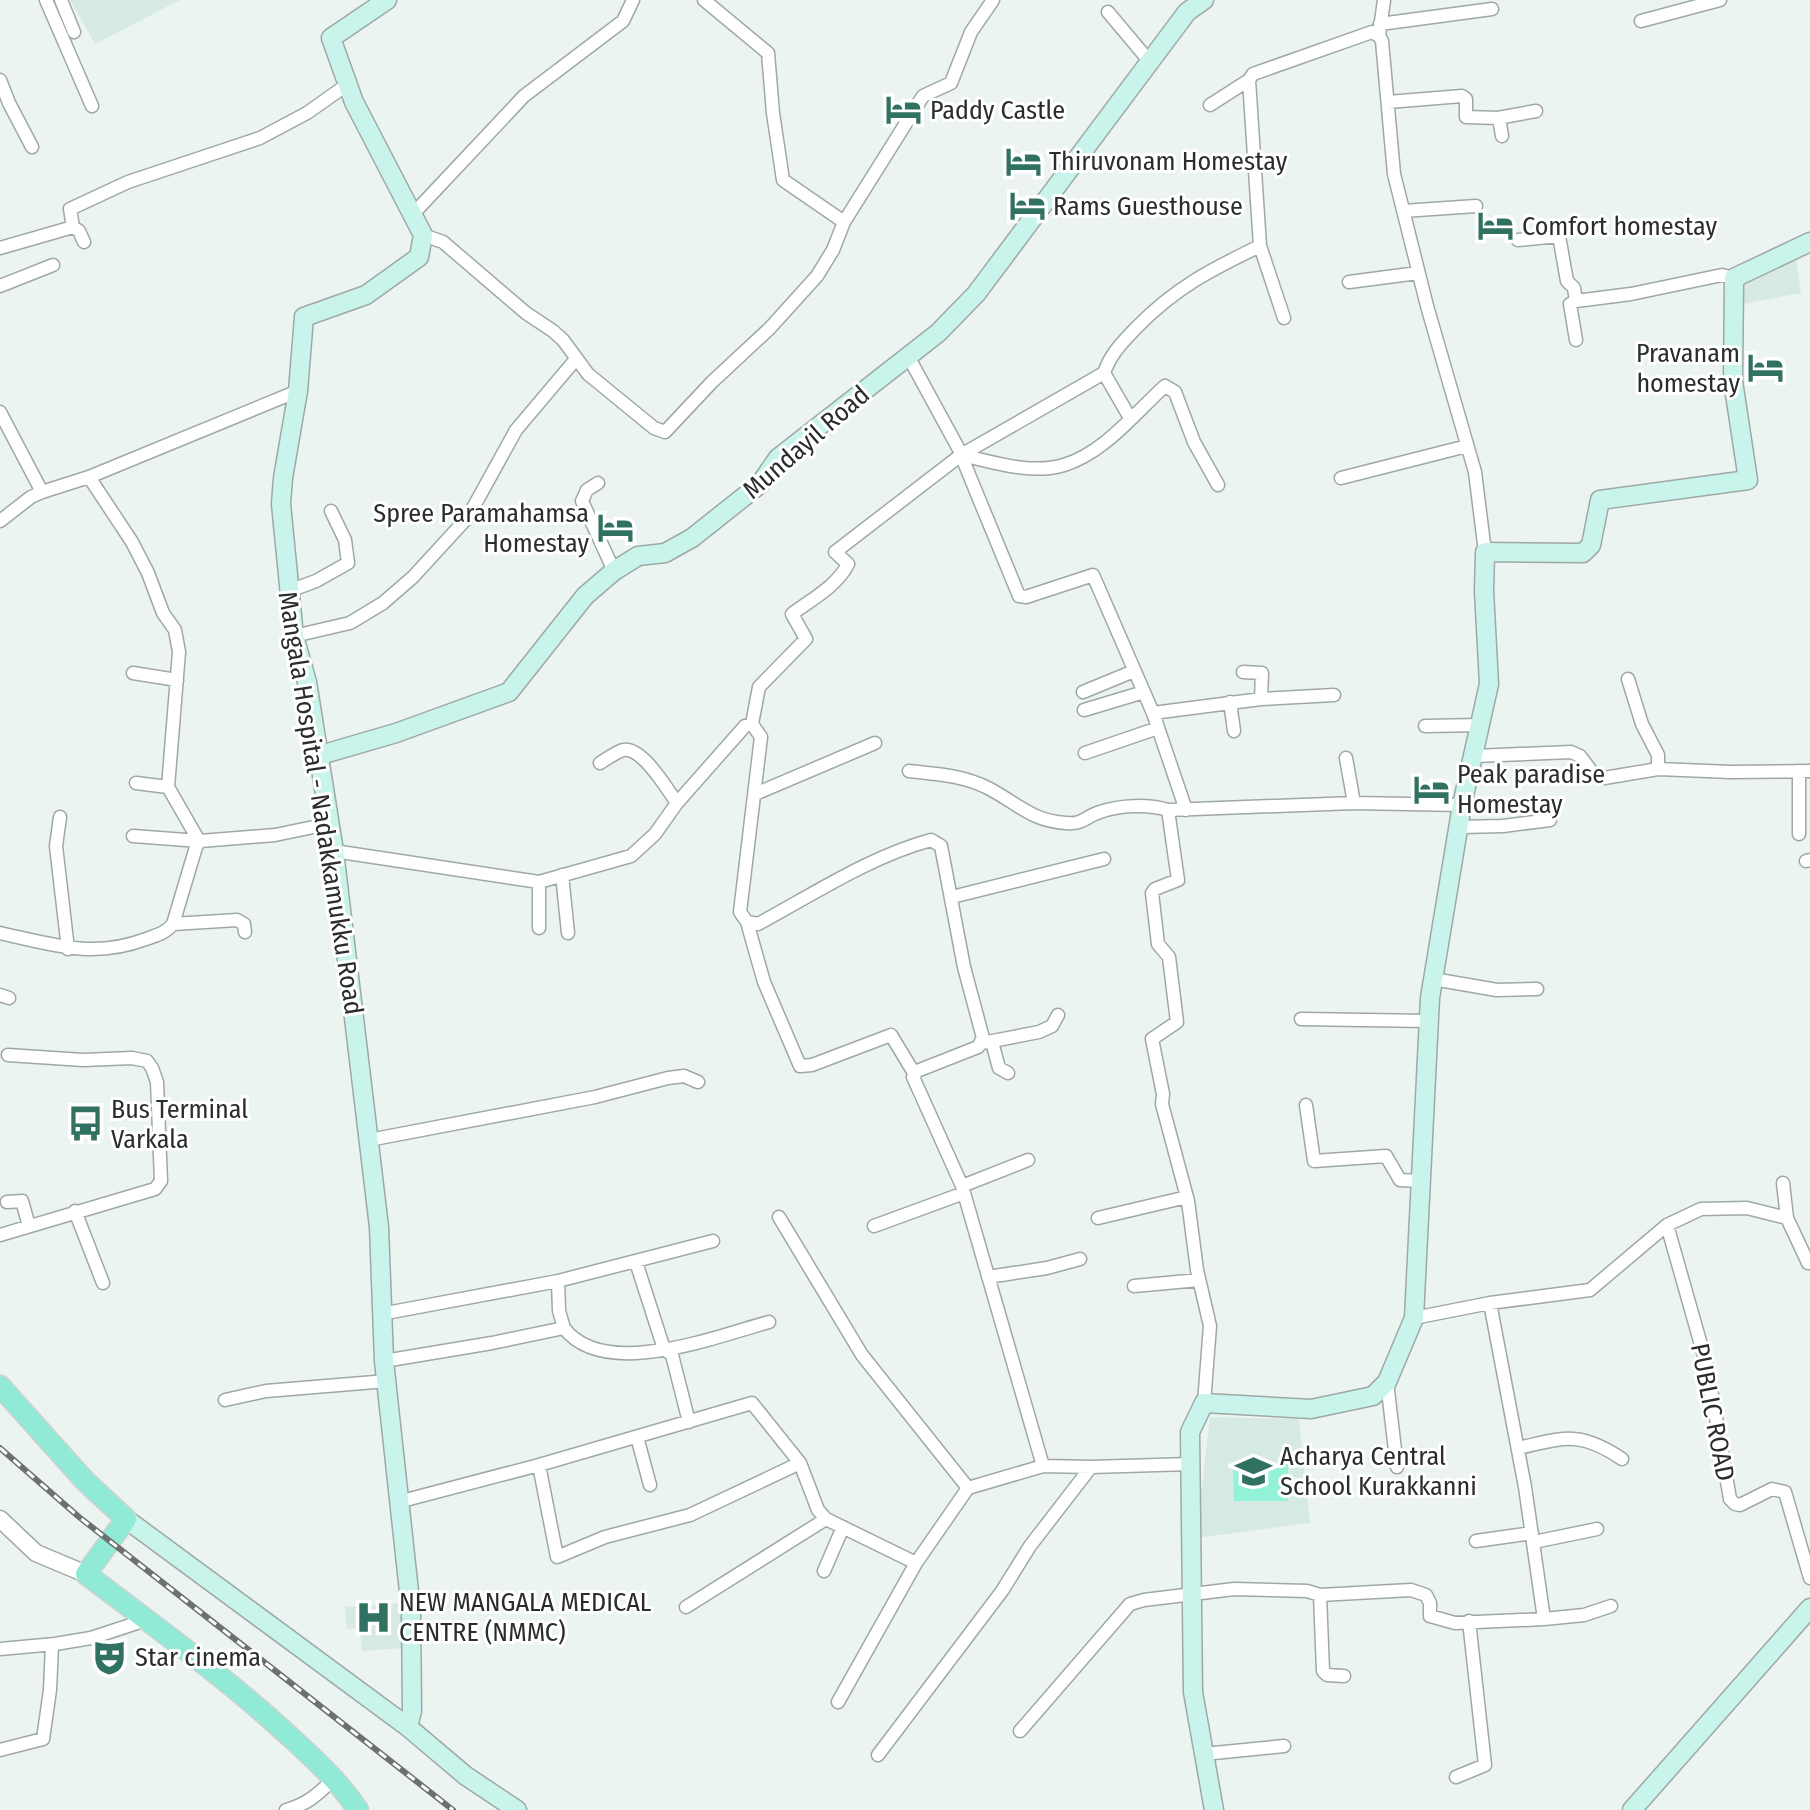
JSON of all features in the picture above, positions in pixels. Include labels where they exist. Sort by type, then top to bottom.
[{"type":"main road","points":[[387,0],[331,38],[354,102],[423,235]]},
{"type":"main road","name":"Mundayil Road","points":[[317,756],[396,733],[509,692],[585,596],[614,571],[638,556],[665,553],[692,538],[760,484],[778,458],[938,333],[976,294],[1187,12],[1204,0]]},
{"type":"main road","name":"Mangala Hospital - Nadakkamukku Road","points":[[408,1727],[412,1711],[411,1610],[384,1361],[379,1227],[334,851],[307,682],[294,636],[281,491],[298,391],[304,317],[366,295],[419,257],[423,235]]},
{"type":"main road","points":[[1214,1810],[1193,1692],[1190,1432],[1204,1403],[1311,1409],[1373,1396],[1387,1382],[1414,1318],[1428,1021],[1462,805],[1489,684],[1485,552],[1583,553],[1591,545],[1600,500],[1748,480],[1733,381],[1734,278],[1810,242]]},
{"type":"main road","points":[[4,1397],[126,1519],[408,1727],[466,1776],[517,1810]]},
{"type":"main road","points":[[126,1519],[86,1574],[239,1690],[333,1779],[358,1810]]},
{"type":"main road","points":[[1632,1810],[1810,1608]]},
{"type":"street","points":[[46,0],[92,106]]},
{"type":"street","points":[[61,0],[74,32]]},
{"type":"street","points":[[413,214],[524,96],[623,21],[633,0]]},
{"type":"street","points":[[704,0],[768,53],[783,180],[844,222]]},
{"type":"street","points":[[423,235],[443,242],[526,313],[563,340],[598,383],[654,428],[665,432],[712,382],[770,328],[817,276],[833,250],[844,222],[923,96],[951,83],[971,32],[993,0]]},
{"type":"street","points":[[1384,0],[1380,30],[1394,174],[1418,273],[1475,472],[1485,552]]},
{"type":"street","points":[[1641,21],[1720,0]]},
{"type":"street","points":[[1210,105],[1249,80],[1253,74],[1315,50],[1380,30],[1492,9]]},
{"type":"street","points":[[1108,12],[1150,62]]},
{"type":"street","points":[[0,80],[32,147]]},
{"type":"street","points":[[1249,80],[1260,246],[1284,318]]},
{"type":"street","points":[[84,242],[79,231],[73,227],[70,209],[128,182],[260,138],[307,113],[348,84]]},
{"type":"street","points":[[1388,102],[1462,96],[1466,99],[1466,117],[1498,118],[1536,111]]},
{"type":"street","points":[[1498,118],[1502,136]]},
{"type":"street","points":[[1403,211],[1476,206]]},
{"type":"street","points":[[0,248],[73,227]]},
{"type":"street","points":[[1518,240],[1559,236],[1567,281],[1574,288],[1576,301]]},
{"type":"street","points":[[1043,1466],[963,1190],[918,1091],[914,1073],[891,1035],[812,1065],[800,1066],[764,982],[747,922],[740,912],[761,737],[752,724],[759,687],[806,639],[792,614],[831,586],[848,564],[835,552],[961,455],[1104,373],[1110,354],[1160,303],[1200,275],[1260,246]]},
{"type":"street","points":[[0,286],[53,265]]},
{"type":"street","points":[[1349,282],[1418,273]]},
{"type":"street","points":[[1576,340],[1570,304],[1576,301],[1722,275],[1734,278]]},
{"type":"street","points":[[908,356],[961,455],[1019,596],[1026,597],[1093,575],[1153,713],[1186,810]]},
{"type":"street","points":[[294,636],[350,623],[383,603],[413,577],[468,517],[516,430],[576,359]]},
{"type":"street","points":[[1104,373],[1130,418]]},
{"type":"street","points":[[961,455],[1037,468],[1064,465],[1097,449],[1165,386],[1175,392],[1194,442],[1218,485]]},
{"type":"street","points":[[0,521],[42,492],[89,477],[298,391]]},
{"type":"street","points":[[0,412],[42,492]]},
{"type":"street","points":[[1341,478],[1467,446]]},
{"type":"street","points":[[0,933],[68,949],[107,950],[164,932],[173,924],[199,841],[168,787],[179,652],[175,630],[163,613],[132,542],[89,477]]},
{"type":"street","points":[[598,483],[587,490],[582,501],[614,571]]},
{"type":"street","points":[[289,591],[316,581],[348,563],[345,540],[331,511]]},
{"type":"street","points":[[1083,692],[1134,671]]},
{"type":"street","points":[[1243,672],[1262,673],[1261,699]]},
{"type":"street","points":[[133,673],[177,680]]},
{"type":"street","points":[[1628,679],[1642,724],[1658,755],[1658,769]]},
{"type":"street","points":[[1084,710],[1144,692]]},
{"type":"street","points":[[1153,713],[1230,702],[1334,695]]},
{"type":"street","points":[[1230,702],[1234,731]]},
{"type":"street","points":[[334,851],[539,882],[631,856],[655,834],[677,803],[745,726],[752,724]]},
{"type":"street","points":[[1425,726],[1481,725]]},
{"type":"street","points":[[1085,753],[1158,728]]},
{"type":"street","points":[[755,794],[875,743]]},
{"type":"street","points":[[600,763],[623,750],[634,751],[644,759],[677,803]]},
{"type":"street","points":[[1475,756],[1571,752],[1580,756],[1592,772],[1604,778],[1658,769],[1804,771],[1799,834]]},
{"type":"street","points":[[1346,758],[1354,803]]},
{"type":"street","points":[[909,771],[956,776],[986,786],[1040,820],[1069,824],[1083,822],[1098,812],[1153,806],[1186,810],[1354,803],[1462,805]]},
{"type":"street","points":[[136,783],[168,787]]},
{"type":"street","points":[[1168,810],[1178,880],[1152,893],[1158,944],[1169,957],[1177,1022],[1152,1039],[1163,1094],[1162,1104],[1187,1197],[1199,1280],[1210,1326],[1204,1403]]},
{"type":"street","points":[[60,817],[56,846],[68,949]]},
{"type":"street","points":[[1460,827],[1550,820]]},
{"type":"street","points":[[133,836],[199,841],[275,835],[328,824]]},
{"type":"street","points":[[747,922],[758,924],[869,863],[931,840],[941,846],[964,967],[983,1038],[999,1068],[1008,1073]]},
{"type":"street","points":[[952,897],[1104,859]]},
{"type":"street","points":[[562,875],[568,933]]},
{"type":"street","points":[[539,882],[539,928]]},
{"type":"street","points":[[173,924],[237,920],[244,924],[245,932]]},
{"type":"street","points":[[1433,979],[1497,990],[1537,989]]},
{"type":"street","points":[[914,1073],[987,1042],[1047,1029],[1058,1015]]},
{"type":"street","points":[[1301,1019],[1428,1021]]},
{"type":"street","points":[[0,1235],[153,1190],[160,1184],[157,1086],[152,1068],[141,1059],[83,1060],[8,1055]]},
{"type":"street","points":[[369,1140],[595,1097],[668,1078],[684,1076],[698,1082]]},
{"type":"street","points":[[1306,1105],[1314,1161],[1386,1156],[1400,1180],[1421,1181]]},
{"type":"street","points":[[874,1226],[1028,1160]]},
{"type":"street","points":[[1783,1183],[1787,1218],[1810,1262]]},
{"type":"street","points":[[1098,1218],[1187,1197]]},
{"type":"street","points":[[7,1202],[22,1201],[29,1226]]},
{"type":"street","points":[[1414,1318],[1490,1303],[1590,1290],[1667,1225],[1695,1211],[1712,1207],[1747,1208],[1787,1218]]},
{"type":"street","points":[[75,1211],[103,1283]]},
{"type":"street","points":[[779,1217],[862,1355],[968,1488]]},
{"type":"street","name":"PUBLIC ROAD","points":[[1667,1225],[1707,1366],[1730,1499],[1739,1505],[1772,1489],[1785,1492],[1810,1578]]},
{"type":"street","points":[[381,1314],[558,1281],[713,1241]]},
{"type":"street","points":[[988,1277],[1047,1268],[1080,1259]]},
{"type":"street","points":[[636,1262],[664,1349],[672,1355],[689,1422]]},
{"type":"street","points":[[1134,1286],[1199,1280]]},
{"type":"street","points":[[558,1281],[559,1311],[564,1328],[573,1340],[604,1351],[648,1354],[769,1322]]},
{"type":"street","points":[[1490,1303],[1518,1448],[1544,1619]]},
{"type":"street","points":[[384,1361],[564,1328]]},
{"type":"street","points":[[225,1400],[266,1391],[387,1381]]},
{"type":"street","points":[[1387,1382],[1397,1467]]},
{"type":"street","points":[[398,1502],[752,1403],[800,1463],[818,1510],[826,1519],[916,1563]]},
{"type":"street","points":[[637,1437],[650,1485]]},
{"type":"street","points":[[1518,1448],[1575,1438],[1597,1444],[1622,1459]]},
{"type":"street","points":[[539,1465],[557,1557],[605,1537],[690,1515],[800,1463]]},
{"type":"street","points":[[838,1702],[916,1563],[968,1488],[1043,1466],[1190,1464]]},
{"type":"street","points":[[878,1755],[1091,1467]]},
{"type":"street","points":[[0,1519],[36,1553],[86,1574]]},
{"type":"street","points":[[686,1607],[826,1519]]},
{"type":"street","points":[[824,1571],[843,1527]]},
{"type":"street","points":[[1476,1541],[1597,1529]]},
{"type":"street","points":[[1020,1731],[1130,1604],[1191,1592],[1234,1589],[1307,1591],[1320,1595],[1411,1590],[1426,1595],[1430,1603],[1430,1616],[1455,1623],[1555,1620],[1611,1606]]},
{"type":"street","points":[[1320,1595],[1323,1671],[1327,1675],[1344,1676]]},
{"type":"street","points":[[0,1649],[91,1638],[146,1620]]},
{"type":"street","points":[[1456,1777],[1485,1765],[1469,1621]]},
{"type":"street","points":[[0,1750],[43,1739],[52,1645]]},
{"type":"street","points":[[1204,1754],[1284,1746]]},
{"type":"street","points":[[286,1810],[300,1807],[333,1779]]},
{"type":"shaded area","points":[[70,0],[180,0],[95,44]]},
{"type":"shaded area","points":[[1795,251],[1801,293],[1743,304],[1736,278]]},
{"type":"shaded area","name":"Acharya Central School Kurakkanni","points":[[1210,1417],[1299,1419],[1310,1523],[1196,1538]]},
{"type":"shaded area","name":"NEW MANGALA MEDICAL CENTRE (NMMC)","points":[[400,1603],[403,1648],[362,1651],[360,1628],[347,1629],[345,1607]]},
{"type":"green space","points":[[1233,1463],[1288,1463],[1288,1501],[1234,1501]]},
{"type":"railway","points":[[0,1448],[79,1517],[453,1810]]},
{"type":"place","name":"Paddy Castle","points":[[904,110]]},
{"type":"place","name":"Thiruvonam Homestay","points":[[1023,161]]},
{"type":"place","name":"Rams Guesthouse","points":[[1027,206]]},
{"type":"place","name":"Comfort homestay","points":[[1496,226]]},
{"type":"place","name":"Pravanam homestay","points":[[1766,368]]},
{"type":"place","name":"Spree Paramahamsa Homestay","points":[[615,528]]},
{"type":"place","name":"Peak paradise Homestay","points":[[1431,789]]},
{"type":"place","name":"Bus Terminal Varkala","points":[[85,1124]]},
{"type":"place","name":"Acharya Central School Kurakkanni","points":[[1254,1471]]},
{"type":"place","name":"NEW MANGALA MEDICAL CENTRE (NMMC)","points":[[373,1617]]},
{"type":"place","name":"Star cinema","points":[[109,1657]]}]
